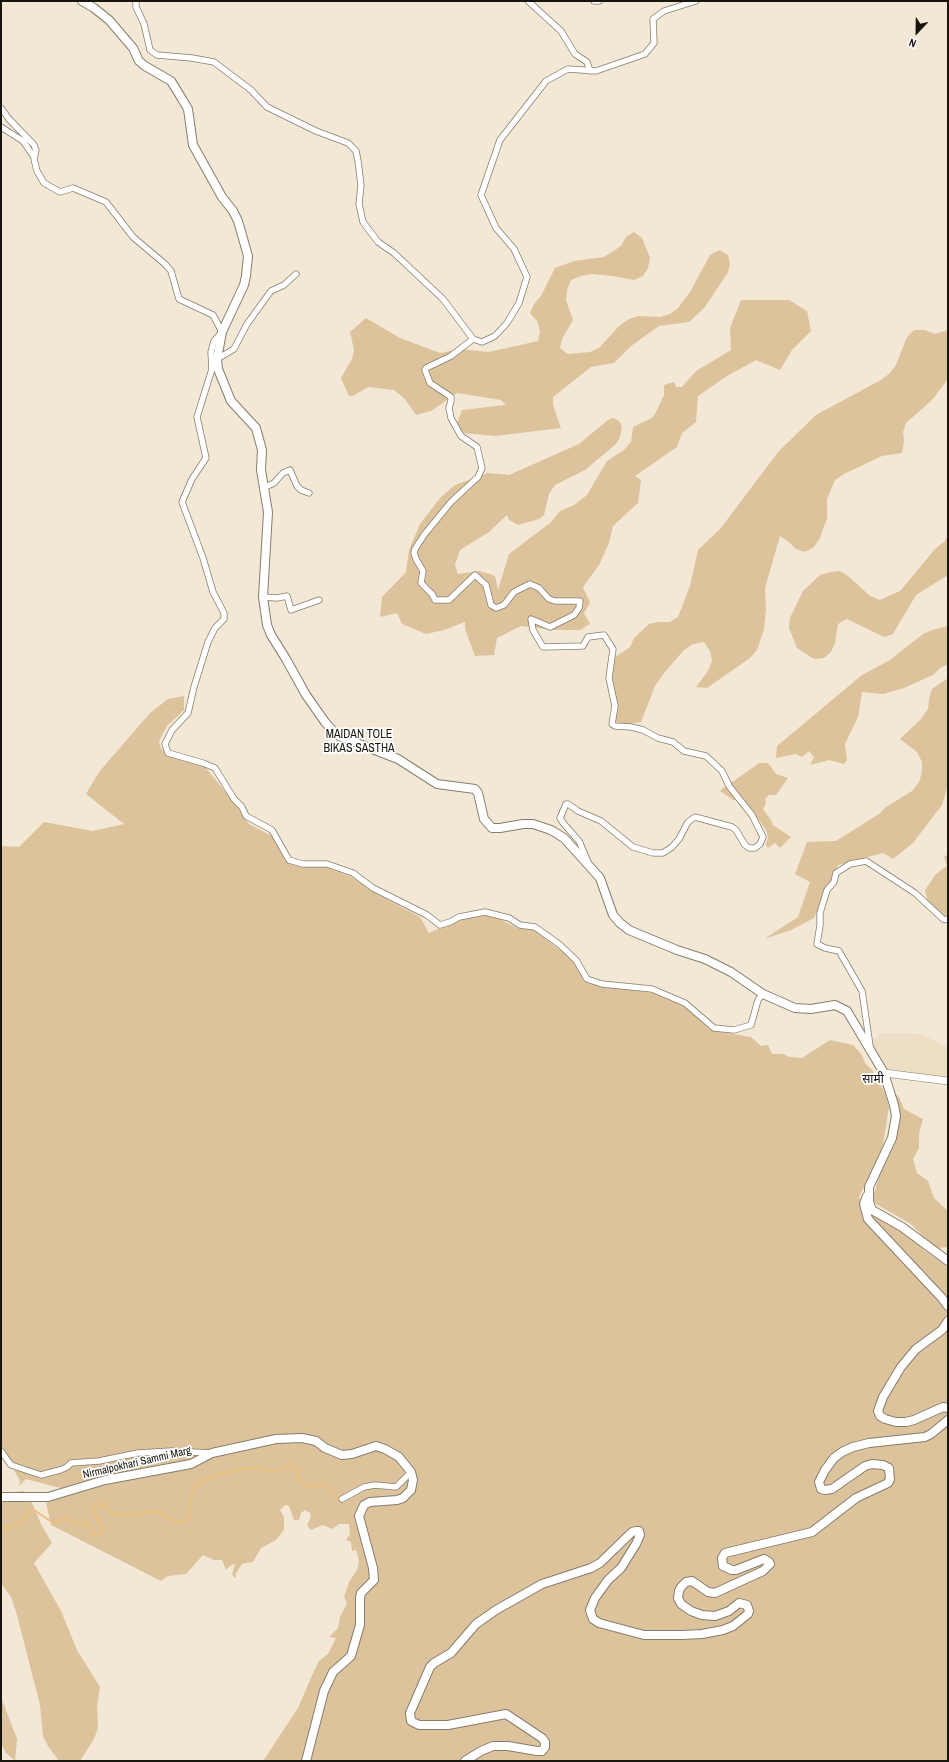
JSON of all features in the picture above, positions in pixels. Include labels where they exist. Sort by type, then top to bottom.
[{"type":"main road","points":[[82,1],[109,20],[133,48],[139,61],[171,81],[188,109],[192,145],[222,197],[233,211],[238,221],[248,256],[246,276],[244,286],[222,332],[217,359],[218,369],[231,401],[253,423],[260,436],[262,450],[261,470],[268,512],[263,597],[267,625],[270,635],[286,659],[306,695],[333,732],[346,739],[398,759],[437,784],[475,789],[478,793],[484,819],[492,828],[533,824],[543,827],[564,838],[588,862],[600,878],[613,915],[624,927],[645,938],[705,959],[731,972],[763,994],[802,1009],[811,1009],[831,1005],[841,1007],[847,1011],[854,1020],[884,1073],[894,1105],[894,1127],[892,1138],[869,1187],[864,1204],[868,1219],[948,1306]]},
{"type":"main road","points":[[868,1194],[872,1210],[902,1226],[948,1262]]},
{"type":"main road","points":[[948,1321],[942,1330],[916,1349],[901,1367],[883,1397],[878,1412],[880,1416],[885,1419],[896,1422],[906,1422],[943,1407],[948,1408]]},
{"type":"main road","points":[[465,1761],[481,1751],[493,1746],[508,1746],[537,1751],[542,1751],[545,1747],[545,1742],[542,1738],[506,1714],[458,1724],[430,1726],[414,1724],[410,1716],[425,1676],[430,1667],[451,1653],[476,1624],[496,1610],[542,1584],[591,1568],[600,1563],[632,1532],[636,1531],[640,1535],[636,1544],[623,1564],[595,1598],[590,1610],[593,1619],[599,1623],[644,1635],[702,1634],[723,1630],[733,1626],[748,1614],[749,1611],[747,1605],[739,1604],[729,1611],[715,1616],[702,1615],[691,1611],[681,1604],[678,1598],[681,1587],[686,1582],[692,1581],[708,1592],[715,1593],[763,1571],[770,1564],[764,1559],[736,1570],[732,1570],[723,1566],[722,1558],[725,1553],[812,1532],[856,1498],[888,1483],[890,1479],[889,1468],[883,1465],[872,1464],[865,1466],[832,1489],[821,1489],[819,1482],[825,1470],[834,1458],[842,1452],[853,1447],[869,1443],[924,1437],[931,1434],[948,1420]]},
{"type":"main road","name":"Nirmalpokhari Sammi Marg","points":[[1,1497],[48,1497],[105,1480],[191,1464],[212,1453],[276,1439],[302,1438],[316,1441],[326,1448],[342,1455],[352,1454],[376,1446],[385,1448],[399,1457],[411,1472]]},
{"type":"main road","points":[[306,1761],[324,1691],[333,1672],[351,1656],[360,1625],[361,1593],[374,1580],[373,1568],[359,1516],[364,1506],[370,1502],[397,1500],[403,1498],[411,1490],[413,1480],[411,1472]]},
{"type":"street","points":[[136,1],[136,7],[144,24],[150,50],[157,55],[192,58],[214,62],[251,90],[266,107],[316,131],[348,143],[356,151],[360,172],[361,185],[359,204],[363,222],[378,242],[394,253],[443,299],[473,339],[482,342],[495,336],[507,323],[519,303],[527,277],[514,249],[496,228],[481,194],[500,140],[546,81],[568,70],[596,71],[645,54],[654,43],[653,19],[664,11],[696,1]]},
{"type":"street","points":[[528,1],[561,31],[575,54],[587,62],[590,70]]},
{"type":"street","points":[[594,1],[599,1]]},
{"type":"street","points":[[1,108],[34,146],[36,150],[34,157]]},
{"type":"street","points":[[1,127],[23,140],[34,157],[39,176],[44,183],[60,192],[73,188],[106,202],[133,237],[165,264],[171,271],[179,299],[214,315],[222,332],[214,341],[212,346],[210,358],[212,369],[197,417],[206,458],[192,479],[182,502],[203,558],[213,592],[224,614],[224,619],[215,628],[208,642],[194,687],[188,713],[172,730],[165,744],[168,753],[215,768],[234,799],[242,807],[246,816],[272,830],[289,860],[316,865],[327,864],[353,873],[373,888],[427,914],[440,925],[459,917],[485,912],[509,918],[520,925],[535,927],[576,960],[587,979],[602,984],[652,989],[685,1003],[714,1028],[734,1030],[751,1025],[758,1000],[763,994]]},
{"type":"street","points":[[217,359],[234,349],[247,324],[271,291],[284,285],[296,274]]},
{"type":"street","points":[[473,339],[451,356],[426,368],[425,370],[430,383],[451,397],[452,401],[449,408],[451,418],[461,436],[477,447],[482,468],[478,477],[451,502],[424,535],[415,549],[414,553],[416,559],[423,571],[421,584],[432,594],[435,600],[449,600],[475,575],[486,585],[490,605],[496,608],[504,605],[514,592],[530,584],[539,588],[550,599],[555,601],[580,601],[579,608],[574,615],[550,627],[531,619],[533,630],[542,647],[584,646],[588,637],[604,635],[613,649],[609,678],[616,706],[612,724],[615,726],[631,727],[643,730],[658,738],[673,742],[684,751],[706,756],[722,771],[729,786],[752,816],[763,837],[760,844],[754,848],[749,848],[732,826],[695,817],[688,822],[679,839],[672,847],[663,853],[653,853],[633,847],[601,821],[566,804],[560,814],[561,821],[579,841],[588,862]]},
{"type":"street","points":[[263,488],[274,483],[283,473],[290,470],[297,486],[301,490],[309,493]]},
{"type":"street","points":[[263,597],[277,598],[287,596],[291,610],[319,600]]},
{"type":"street","points":[[871,1052],[862,991],[838,951],[825,948],[817,944],[820,913],[827,890],[834,882],[836,873],[850,864],[866,861],[915,893],[943,919],[948,920]]},
{"type":"street","points":[[884,1073],[948,1081]]},
{"type":"street","points":[[1,1451],[12,1465],[41,1475],[60,1470],[67,1467],[71,1463],[99,1461],[138,1453],[171,1451],[212,1453]]},
{"type":"street","points":[[342,1499],[364,1487],[375,1485],[396,1487],[411,1472]]},
{"type":"shaded area","points":[[634,232],[642,238],[650,258],[648,268],[643,276],[634,280],[592,274],[571,280],[567,290],[566,300],[573,320],[562,339],[560,348],[568,354],[590,352],[599,348],[620,325],[629,319],[638,316],[660,317],[670,314],[678,308],[690,292],[710,255],[719,250],[728,255],[730,265],[727,274],[704,308],[689,322],[659,326],[631,346],[614,363],[591,367],[553,397],[553,405],[561,428],[495,436],[454,432],[462,410],[506,405],[501,400],[457,393],[431,411],[416,415],[405,399],[394,390],[368,387],[353,396],[349,396],[341,378],[352,359],[354,350],[350,332],[366,318],[400,338],[440,353],[460,349],[489,352],[538,341],[540,331],[537,321],[530,313],[534,304],[541,296],[555,268],[574,261],[604,257],[621,246],[626,237]]},
{"type":"shaded area","points":[[741,300],[789,300],[807,311],[811,331],[792,350],[780,370],[756,360],[727,376],[698,396],[696,422],[682,433],[677,447],[635,476],[641,480],[638,503],[613,526],[609,543],[599,565],[583,587],[590,603],[584,613],[590,624],[580,630],[553,630],[521,626],[497,638],[494,655],[475,656],[465,629],[465,622],[444,630],[426,634],[402,624],[397,613],[380,617],[382,597],[406,572],[409,550],[420,524],[440,498],[455,485],[488,473],[509,475],[579,444],[608,420],[613,418],[618,420],[622,429],[616,444],[585,470],[555,485],[549,494],[544,515],[539,519],[518,525],[509,520],[507,515],[489,532],[460,550],[455,565],[458,574],[479,571],[495,576],[498,590],[509,554],[550,523],[560,511],[574,505],[587,495],[607,461],[624,450],[631,442],[633,427],[652,418],[655,414],[664,395],[664,385],[674,382],[676,387],[682,387],[696,371],[731,350],[730,328]]},
{"type":"shaded area","points":[[914,330],[925,330],[935,334],[948,330],[948,379],[932,400],[906,423],[903,432],[904,442],[902,453],[882,456],[844,474],[835,480],[827,499],[827,518],[820,538],[814,547],[805,552],[796,549],[780,536],[765,588],[766,609],[764,629],[757,650],[750,658],[707,688],[696,687],[708,671],[712,661],[710,651],[704,642],[693,644],[684,650],[655,686],[641,722],[619,724],[615,720],[611,679],[614,658],[630,647],[634,638],[649,624],[670,622],[678,617],[690,586],[698,550],[720,529],[779,451],[816,415],[881,380],[890,373],[896,365],[907,337]]},
{"type":"shaded area","points":[[948,535],[948,575],[916,595],[893,634],[884,637],[847,619],[838,624],[835,643],[831,652],[824,658],[814,659],[797,648],[789,628],[790,618],[803,591],[820,575],[840,571],[848,576],[870,596],[880,600],[900,591],[936,548],[945,541]]},
{"type":"shaded area","points":[[948,626],[948,664],[940,668],[933,675],[904,688],[883,694],[862,692],[858,717],[845,744],[847,760],[844,764],[829,760],[810,765],[814,757],[809,751],[802,757],[796,754],[776,758],[777,746],[862,675],[890,660],[923,634]]},
{"type":"shaded area","points":[[948,678],[948,785],[942,805],[913,843],[893,859],[883,853],[838,865],[814,918],[791,930],[764,939],[798,917],[810,882],[795,874],[807,842],[836,841],[912,791],[919,782],[922,772],[922,762],[917,752],[900,739],[921,719],[928,709],[932,689]]},
{"type":"shaded area","points":[[184,696],[184,710],[167,726],[159,741],[161,749],[205,767],[233,801],[249,824],[272,836],[286,862],[325,867],[352,877],[379,895],[420,917],[429,933],[462,918],[492,915],[517,928],[533,929],[572,959],[587,983],[653,993],[686,1007],[710,1030],[751,1037],[761,1046],[768,1045],[772,1054],[783,1054],[790,1057],[802,1058],[830,1040],[853,1045],[862,1055],[865,1063],[873,1071],[885,1093],[889,1107],[882,1151],[859,1197],[864,1205],[910,1236],[925,1251],[948,1267],[948,1761],[263,1761],[298,1708],[319,1661],[328,1654],[336,1638],[329,1637],[338,1628],[340,1617],[347,1603],[344,1597],[349,1582],[357,1570],[359,1561],[356,1550],[352,1551],[351,1542],[346,1540],[350,1534],[349,1524],[339,1524],[332,1529],[323,1525],[311,1530],[307,1525],[311,1517],[310,1513],[305,1510],[301,1513],[299,1520],[294,1520],[289,1506],[285,1505],[280,1510],[284,1517],[284,1530],[276,1540],[261,1548],[253,1562],[242,1564],[236,1573],[236,1578],[232,1575],[235,1563],[226,1570],[222,1560],[214,1560],[203,1555],[186,1574],[168,1576],[161,1581],[51,1525],[46,1503],[57,1498],[64,1489],[26,1479],[19,1486],[20,1481],[15,1472],[14,1464],[1,1454],[1,846],[19,847],[44,822],[93,831],[124,824],[86,794],[99,772],[150,713],[168,699]]},
{"type":"shaded area","points":[[759,763],[768,763],[776,774],[788,778],[776,795],[769,795],[765,799],[766,803],[763,809],[773,825],[791,837],[780,848],[775,843],[768,848],[766,845],[768,837],[766,830],[745,801],[733,800],[720,791],[730,782],[734,781]]},
{"type":"shaded area","points":[[948,855],[948,918],[941,915],[928,902],[925,890],[936,874],[947,866],[944,856]]},
{"type":"shaded area","points":[[880,1033],[920,1034],[948,1047],[948,1078],[892,1078],[871,1044]]},
{"type":"shaded area","points":[[894,1093],[899,1097],[904,1109],[923,1119],[919,1133],[919,1148],[913,1159],[917,1173],[928,1181],[934,1198],[948,1211],[948,1247],[937,1248],[911,1224],[876,1204],[873,1199],[879,1175],[894,1140]]},
{"type":"shaded area","points":[[23,1491],[28,1494],[41,1524],[52,1543],[34,1563],[61,1611],[77,1650],[100,1687],[97,1707],[98,1728],[94,1739],[80,1761],[59,1761],[43,1736],[40,1705],[17,1615],[11,1597],[1,1583],[1,1494]]},
{"type":"shaded area","points":[[1,1697],[17,1739],[15,1761],[6,1753],[1,1744]]},
{"type":"waterway","points":[[1,1530],[24,1521],[29,1510],[34,1510],[52,1522],[66,1519],[76,1524],[89,1523],[91,1534],[98,1535],[102,1530],[93,1510],[95,1505],[99,1503],[106,1506],[110,1512],[120,1516],[159,1511],[168,1519],[180,1522],[186,1521],[191,1510],[191,1497],[196,1483],[217,1475],[249,1468],[260,1467],[271,1472],[283,1470],[288,1465],[298,1469],[298,1478],[306,1487],[324,1484],[336,1497],[341,1499]]},
{"type":"district","name":"MAIDAN TOLE BIKAS SASTHA","points":[[359,742]]},
{"type":"district","name":"सामी","points":[[873,1080]]}]
